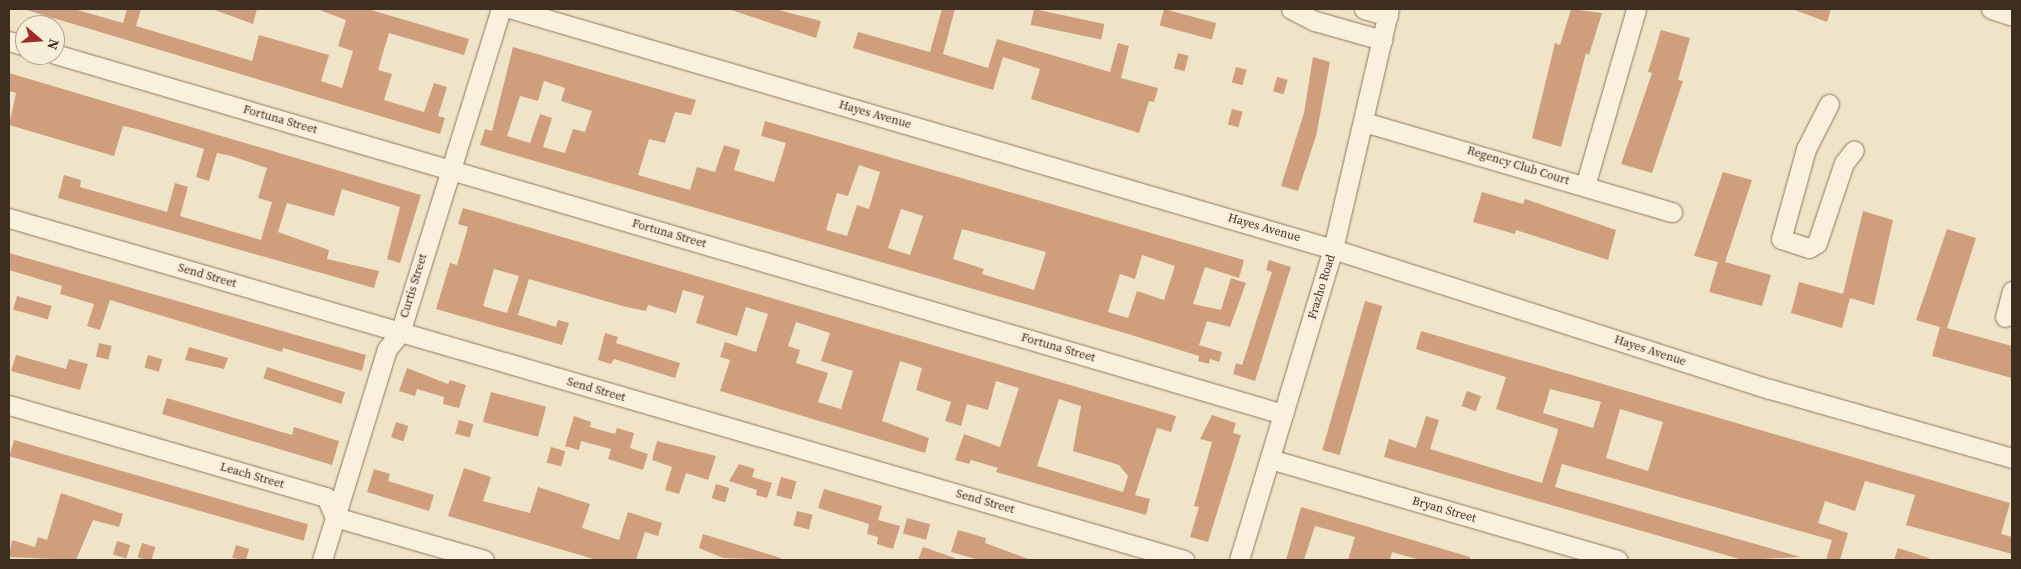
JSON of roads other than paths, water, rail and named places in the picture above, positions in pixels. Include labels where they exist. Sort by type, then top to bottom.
[{"type":"street","name":"Curtis Street","points":[[322,560],[387,349],[400,333],[501,9]]},
{"type":"street","name":"Hayes Avenue","points":[[512,9],[1333,249],[1770,389],[2012,458]]},
{"type":"street","points":[[1291,9],[1315,21],[1382,40]]},
{"type":"street","points":[[1364,9],[1388,12]]},
{"type":"street","points":[[1585,186],[1636,9]]},
{"type":"street","points":[[1990,9],[2012,16]]},
{"type":"street","name":"Frazho Road","points":[[1239,560],[1333,249],[1388,12]]},
{"type":"street","name":"Fortuna Street","points":[[65,57],[1283,414]]},
{"type":"street","points":[[1829,104],[1806,149],[1781,239],[1809,248],[1817,242],[1844,164],[1854,150]]},
{"type":"street","name":"Regency Club Court","points":[[1364,122],[1672,212]]},
{"type":"street","name":"Send Street","points":[[9,218],[1184,560]]},
{"type":"street","points":[[2005,316],[2012,291]]},
{"type":"street","name":"Leach Street","points":[[9,405],[326,497],[335,517]]},
{"type":"street","name":"Bryan Street","points":[[1270,459],[1618,560]]},
{"type":"street","points":[[335,517],[484,560]]}]
